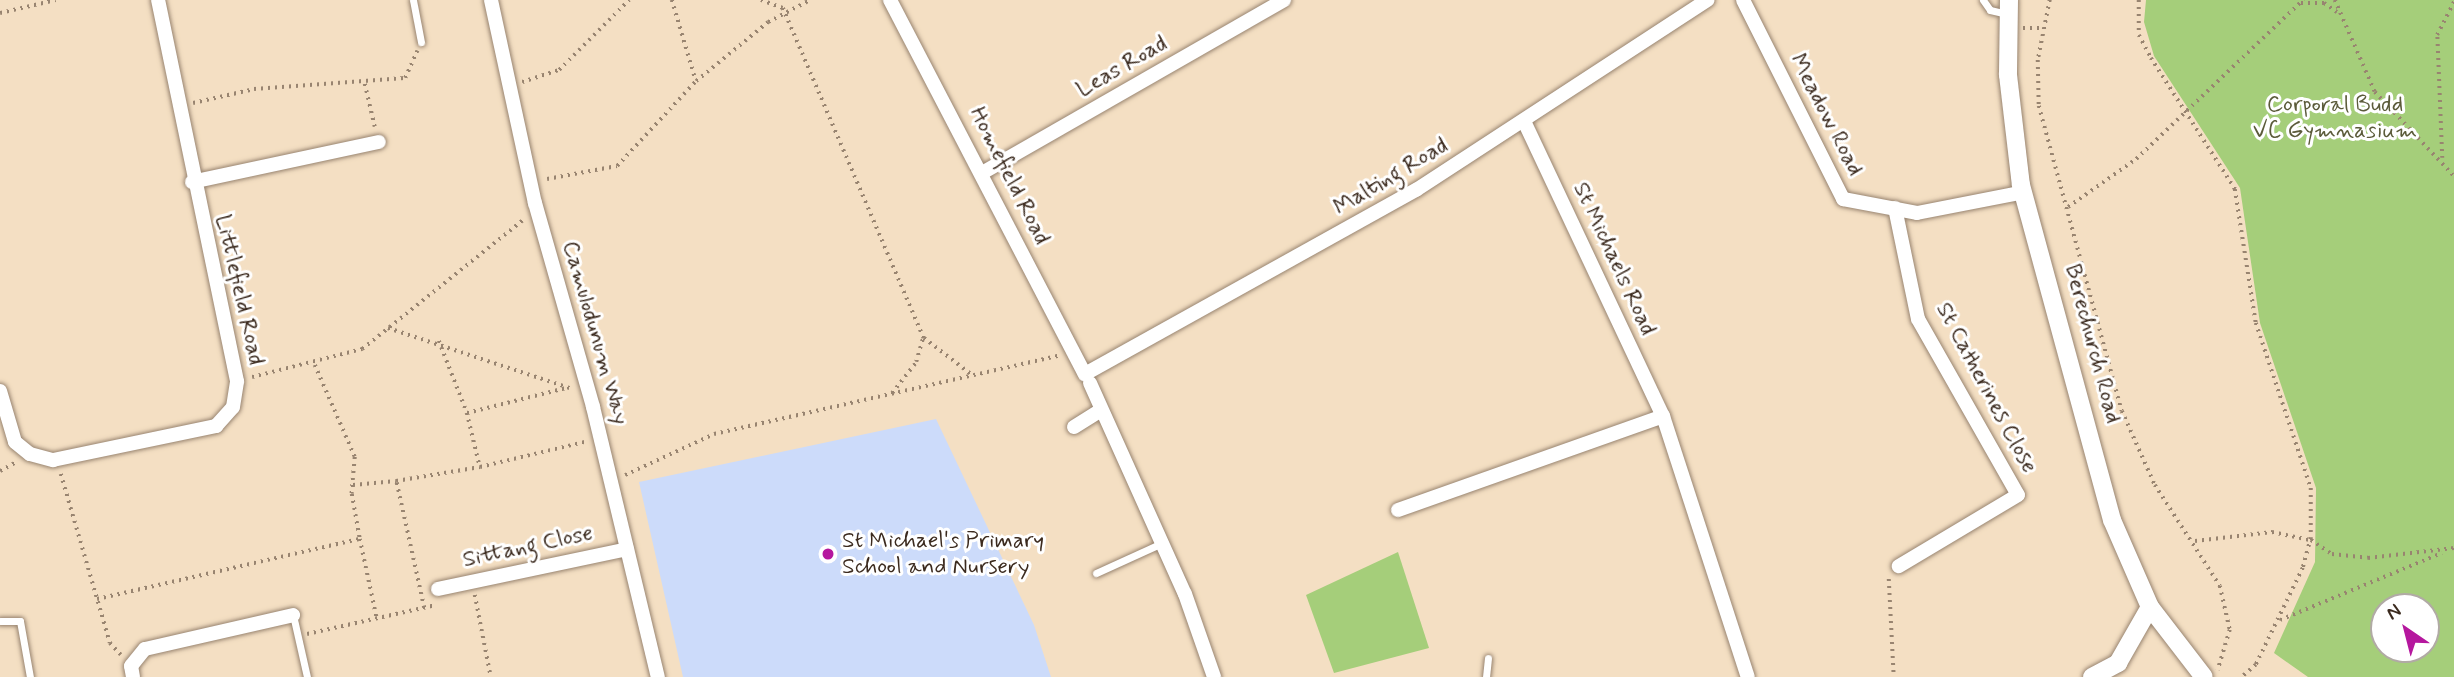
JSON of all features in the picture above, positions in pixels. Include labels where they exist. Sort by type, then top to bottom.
[{"type":"street","name":"Littlefield Road","points":[[57,459],[216,426],[233,407],[237,381],[192,182],[158,0]]},
{"type":"street","name":"Camulodunum Way","points":[[491,0],[535,203],[601,439],[658,677]]},
{"type":"street","name":"Homefield Road","points":[[890,0],[1074,351],[1162,544],[1214,677]]},
{"type":"street","name":"Leas Road","points":[[982,173],[1284,0]]},
{"type":"street","name":"Malting Road","points":[[1087,379],[1416,190],[1708,0]]},
{"type":"street","name":"Meadow Road","points":[[1743,0],[1843,199],[1917,213],[2024,192]]},
{"type":"street","name":"Berechurch Road","points":[[2009,7],[2008,75],[2024,192],[2112,520],[2150,607],[2204,677]]},
{"type":"street","name":"St Michaels Road","points":[[1524,121],[1663,416],[1748,677]]},
{"type":"street","points":[[192,182],[379,142]]},
{"type":"street","name":"St Catherines Close","points":[[1895,208],[1918,319],[2018,495],[1899,566]]},
{"type":"street","points":[[0,391],[15,442],[30,454],[57,459]]},
{"type":"street","points":[[1074,427],[1101,410]]},
{"type":"street","points":[[1398,510],[1663,416]]},
{"type":"street","name":"Sittang Close","points":[[438,589],[627,549]]},
{"type":"street","points":[[2092,677],[2118,663],[2150,607]]},
{"type":"street","points":[[132,671],[145,649],[293,615]]},
{"type":"lane","points":[[413,0],[421,43]]},
{"type":"lane","points":[[1983,0],[1990,10],[2009,7]]},
{"type":"lane","points":[[1096,573],[1162,544]]},
{"type":"lane","points":[[293,615],[307,677]]},
{"type":"lane","points":[[0,621],[20,621],[30,677]]},
{"type":"lane","points":[[1486,677],[1488,658]]},
{"type":"path","points":[[0,13],[56,0]]},
{"type":"path","points":[[510,85],[559,71],[629,0]]},
{"type":"path","points":[[672,0],[696,81]]},
{"type":"path","points":[[761,0],[786,13],[923,336],[972,375]]},
{"type":"path","points":[[547,179],[617,166],[696,81],[786,13],[810,0]]},
{"type":"path","points":[[2050,0],[2038,60],[2039,106],[2122,411],[2155,485],[2195,541],[2220,586],[2230,630],[2214,677]]},
{"type":"path","points":[[2139,0],[2139,35],[2235,189],[2256,323],[2311,488],[2311,540],[2280,620],[2256,665],[2242,677]]},
{"type":"path","points":[[2335,0],[2337,12],[2375,92],[2442,160],[2454,176]]},
{"type":"path","points":[[2068,207],[2116,177],[2185,108],[2302,1],[2324,3],[2337,12]]},
{"type":"path","points":[[2442,160],[2437,35],[2454,1]]},
{"type":"path","points":[[178,106],[254,89],[365,84],[405,78],[421,43]]},
{"type":"path","points":[[365,84],[379,142]]},
{"type":"path","points":[[237,381],[315,365],[362,349],[522,222],[535,203]]},
{"type":"path","points":[[388,328],[439,341],[589,395]]},
{"type":"path","points":[[892,393],[916,362],[923,336]]},
{"type":"path","points":[[439,341],[467,413],[481,467]]},
{"type":"path","points":[[621,478],[714,434],[1074,351]]},
{"type":"path","points":[[315,365],[355,457],[353,485],[360,539],[377,619]]},
{"type":"path","points":[[467,413],[568,387]]},
{"type":"path","points":[[353,485],[481,467],[601,439]]},
{"type":"path","points":[[57,459],[110,643],[132,671]]},
{"type":"path","points":[[396,481],[424,608]]},
{"type":"path","points":[[2195,541],[2258,531],[2311,540],[2332,554],[2368,558],[2452,548]]},
{"type":"path","points":[[97,598],[360,539]]},
{"type":"path","points":[[2280,620],[2452,548]]},
{"type":"path","points":[[1894,677],[1889,567],[1899,566]]},
{"type":"path","points":[[473,582],[491,677]]},
{"type":"path","points":[[298,636],[438,605],[438,589]]},
{"type":"shaded area","name":"St Michael's Primary School and Nursery","points":[[936,419],[1034,625],[1051,677],[683,677],[639,482]]},
{"type":"green space","name":"Corporal Budd VC Gymnasium","points":[[2146,0],[2454,0],[2454,677],[2308,677],[2274,653],[2315,562],[2316,488],[2260,323],[2240,188],[2154,56],[2144,22]]},
{"type":"green space","points":[[1398,552],[1429,648],[1334,673],[1306,595]]},
{"type":"place","name":"St Michael's Primary School and Nursery","points":[[828,554]]}]
